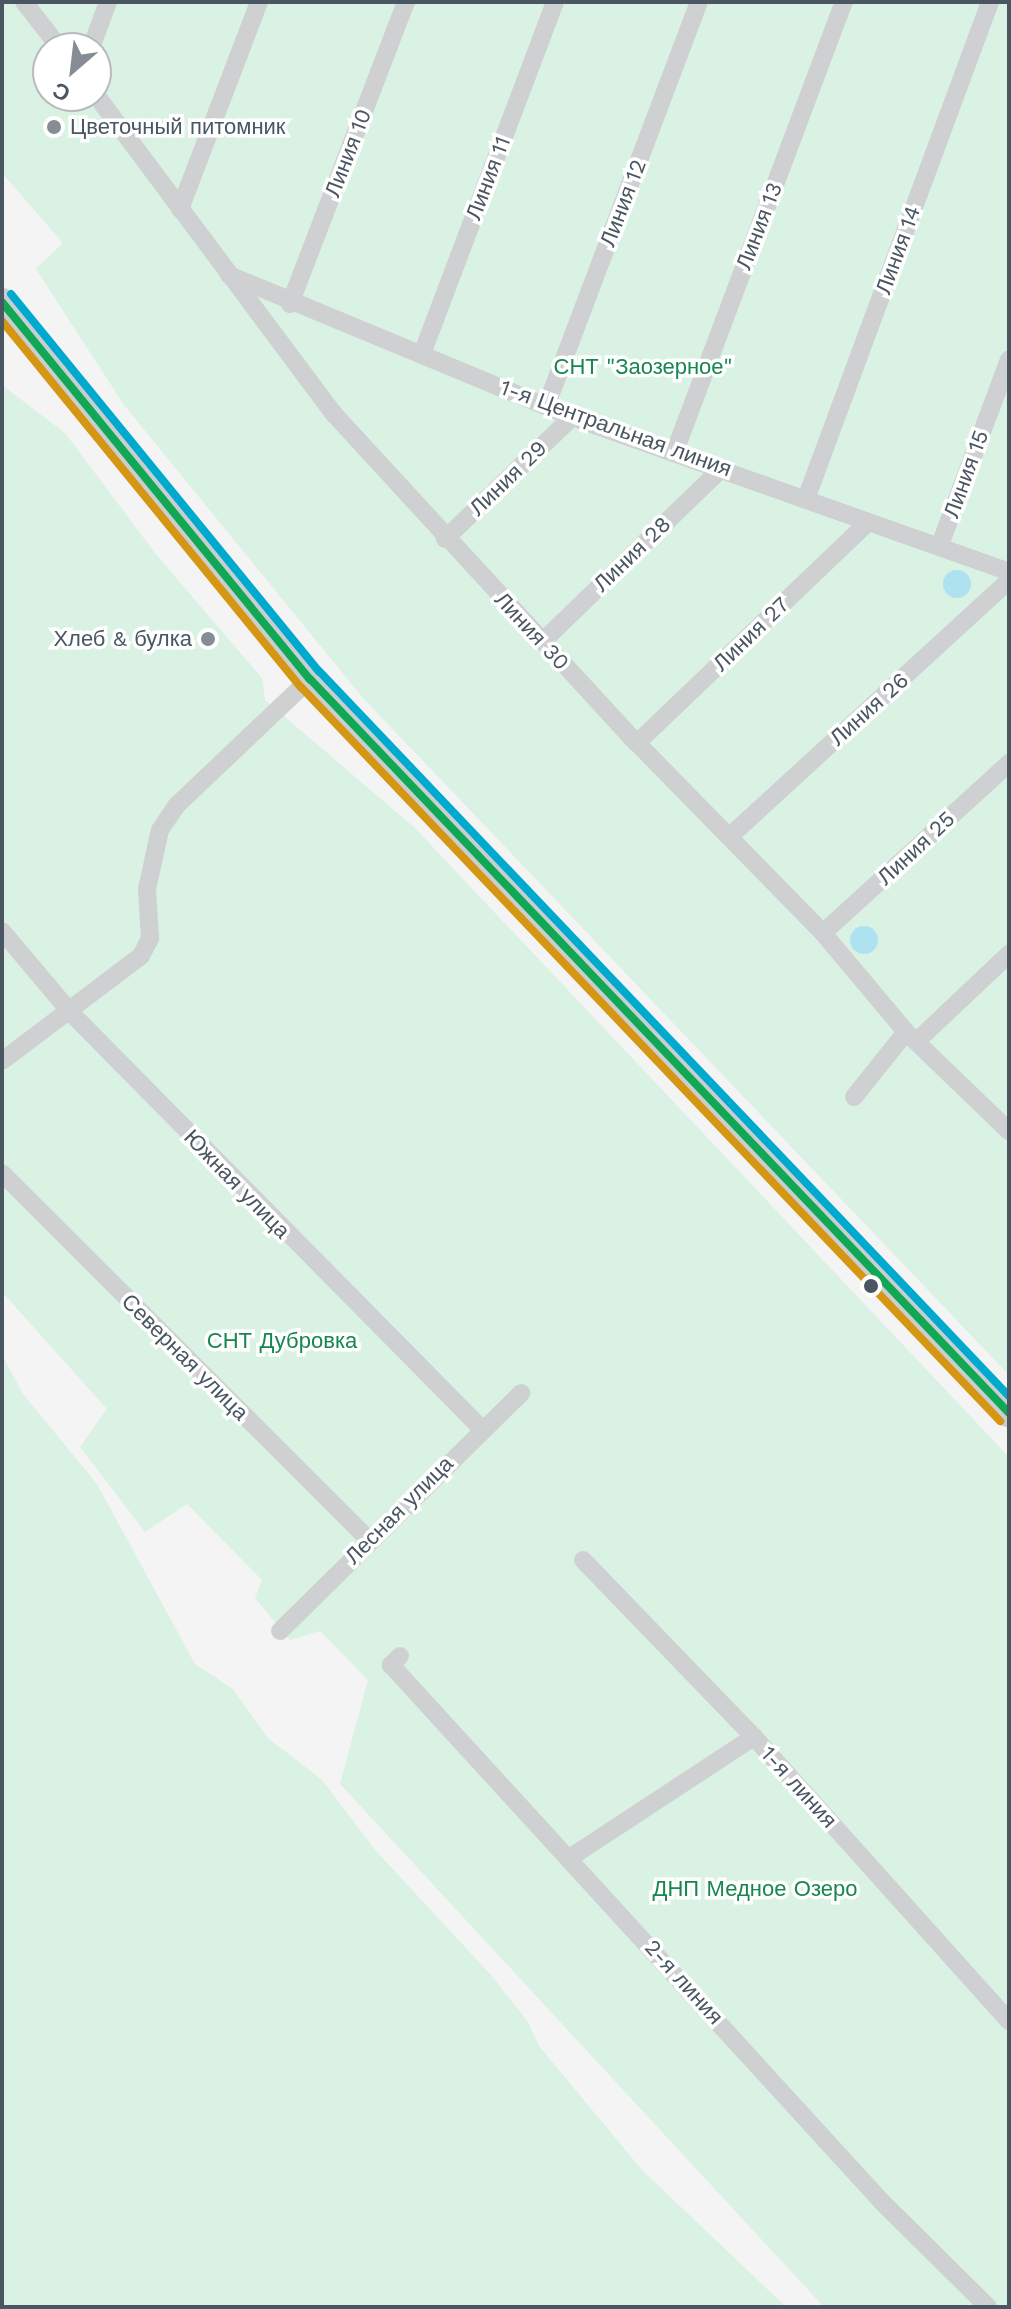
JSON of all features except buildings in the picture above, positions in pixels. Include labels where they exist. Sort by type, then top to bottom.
[{"type":"main road","points":[[2,302],[310,679],[1009,1413]]},
{"type":"street","points":[[24,2],[47,32]]},
{"type":"street","points":[[97,32],[108,2]]},
{"type":"street","points":[[180,209],[259,2]]},
{"type":"street","name":"Линия 10","points":[[290,304],[406,2]]},
{"type":"street","name":"Линия 11","points":[[422,354],[555,2]]},
{"type":"street","name":"Линия 12","points":[[547,404],[699,2]]},
{"type":"street","name":"Линия 13","points":[[675,451],[844,2]]},
{"type":"street","name":"Линия 14","points":[[806,499],[990,2]]},
{"type":"street","name":"Линия 30","points":[[109,112],[334,414],[445,539],[637,743],[823,933],[913,1036],[1009,1131]]},
{"type":"street","name":"1-я Центральная линия","points":[[227,273],[290,304],[547,404],[572,417],[722,468],[865,525],[940,545],[1009,572]]},
{"type":"street","name":"Линия 15","points":[[940,545],[1009,359]]},
{"type":"street","name":"Линия 29","points":[[445,539],[572,417]]},
{"type":"street","name":"Линия 28","points":[[543,641],[722,468]]},
{"type":"street","name":"Линия 27","points":[[637,743],[865,525]]},
{"type":"street","name":"Линия 26","points":[[729,837],[1009,580]]},
{"type":"street","points":[[2,1061],[71,1013],[141,956],[150,938],[147,889],[153,850],[177,805],[310,679]]},
{"type":"street","name":"Линия 25","points":[[823,933],[1009,763]]},
{"type":"street","name":"Южная улица","points":[[2,931],[71,1013],[481,1428]]},
{"type":"street","points":[[854,1097],[913,1036],[1009,954]]},
{"type":"street","name":"Северная улица","points":[[2,1173],[369,1540]]},
{"type":"street","name":"Лесная улица","points":[[280,1631],[481,1428],[521,1393]]},
{"type":"street","name":"1-я линия","points":[[583,1560],[754,1737],[1009,2021]]},
{"type":"street","name":"2-я линия","points":[[400,1656],[391,1665],[571,1857],[882,2202],[988,2307]]},
{"type":"street","points":[[571,1857],[754,1737]]},
{"type":"green space","name":"СНТ \"Заозерное\"","points":[[2,2],[1009,2],[1009,1375],[362,697],[124,405],[36,269],[63,243],[2,173]]},
{"type":"green space","points":[[2,385],[65,433],[155,553],[262,678],[265,700],[414,827],[1009,1457],[1009,2307],[824,2307],[340,1784],[368,1680],[320,1631],[290,1640],[255,1598],[262,1580],[187,1504],[145,1532],[80,1447],[107,1409],[2,1292]]},
{"type":"green space","points":[[2,1355],[23,1394],[97,1484],[195,1664],[233,1689],[268,1738],[322,1780],[376,1851],[491,1975],[528,2022],[539,2046],[642,2170],[786,2307],[2,2307]]},
{"type":"water","points":[[957,570],[967,574],[971,584],[967,594],[957,598],[947,594],[943,584],[947,574]]},
{"type":"water","points":[[864,926],[874,930],[878,940],[874,950],[864,954],[854,950],[850,940],[854,930]]},
{"type":"transit line","points":[[11,294],[319,671],[1009,1396]]},
{"type":"transit line","points":[[2,302],[310,679],[1009,1413]]},
{"type":"transit line","points":[[2,321],[301,687],[1000,1421]]},
{"type":"place","name":"Цветочный питомник","points":[[54,127]]},
{"type":"place","name":"Хлеб & булка","points":[[208,639]]},
{"type":"park label","name":"СНТ Дубровка","points":[[282,1341]]},
{"type":"park label","name":"ДНП Медное Озеро","points":[[755,1889]]}]
